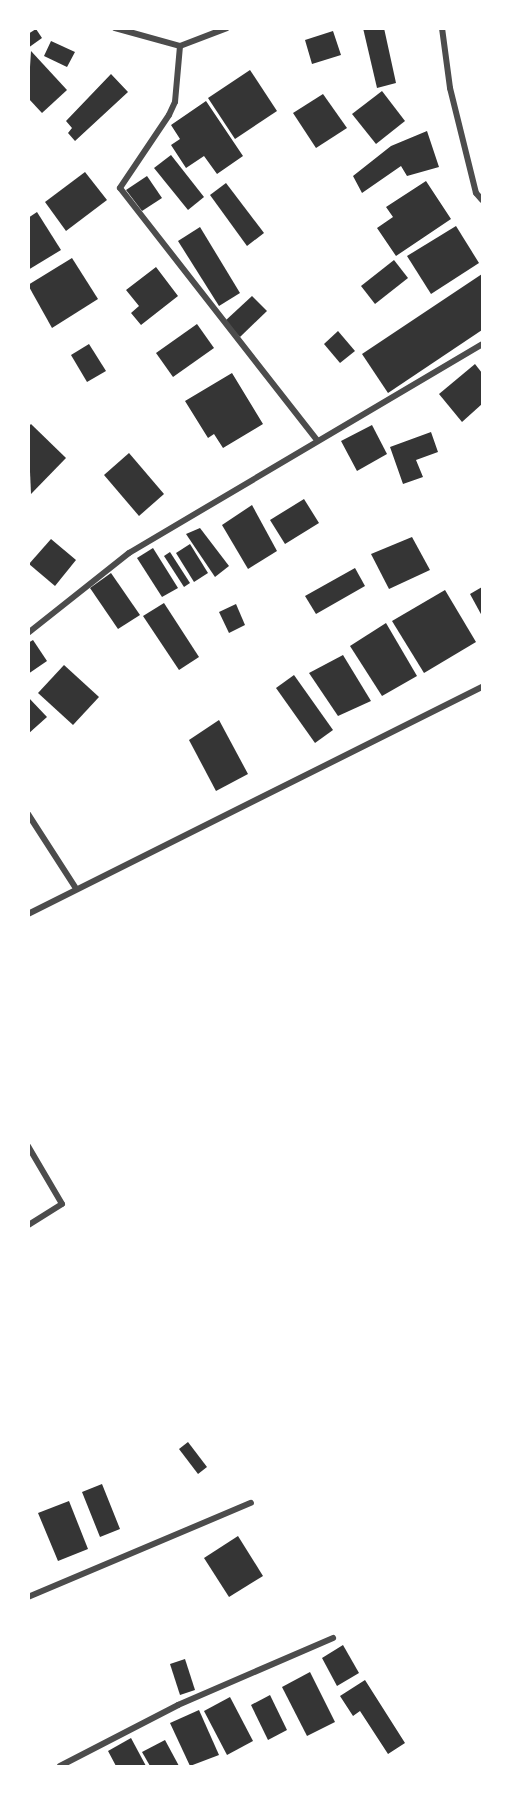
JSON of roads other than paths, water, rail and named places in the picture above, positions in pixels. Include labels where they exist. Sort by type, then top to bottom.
[{"type":"street","points":[[115,28],[180,46],[227,28]]},
{"type":"street","points":[[442,28],[450,88],[476,193],[483,200]]},
{"type":"street","points":[[180,46],[175,102],[169,115],[120,188],[317,440]]},
{"type":"street","points":[[28,633],[129,553],[483,344]]},
{"type":"street","points":[[28,914],[75,887],[483,687]]},
{"type":"street","points":[[28,814],[75,887]]},
{"type":"street","points":[[28,1146],[62,1204],[28,1225]]},
{"type":"street","points":[[28,1597],[251,1503]]},
{"type":"street","points":[[60,1767],[178,1705],[333,1638]]}]
